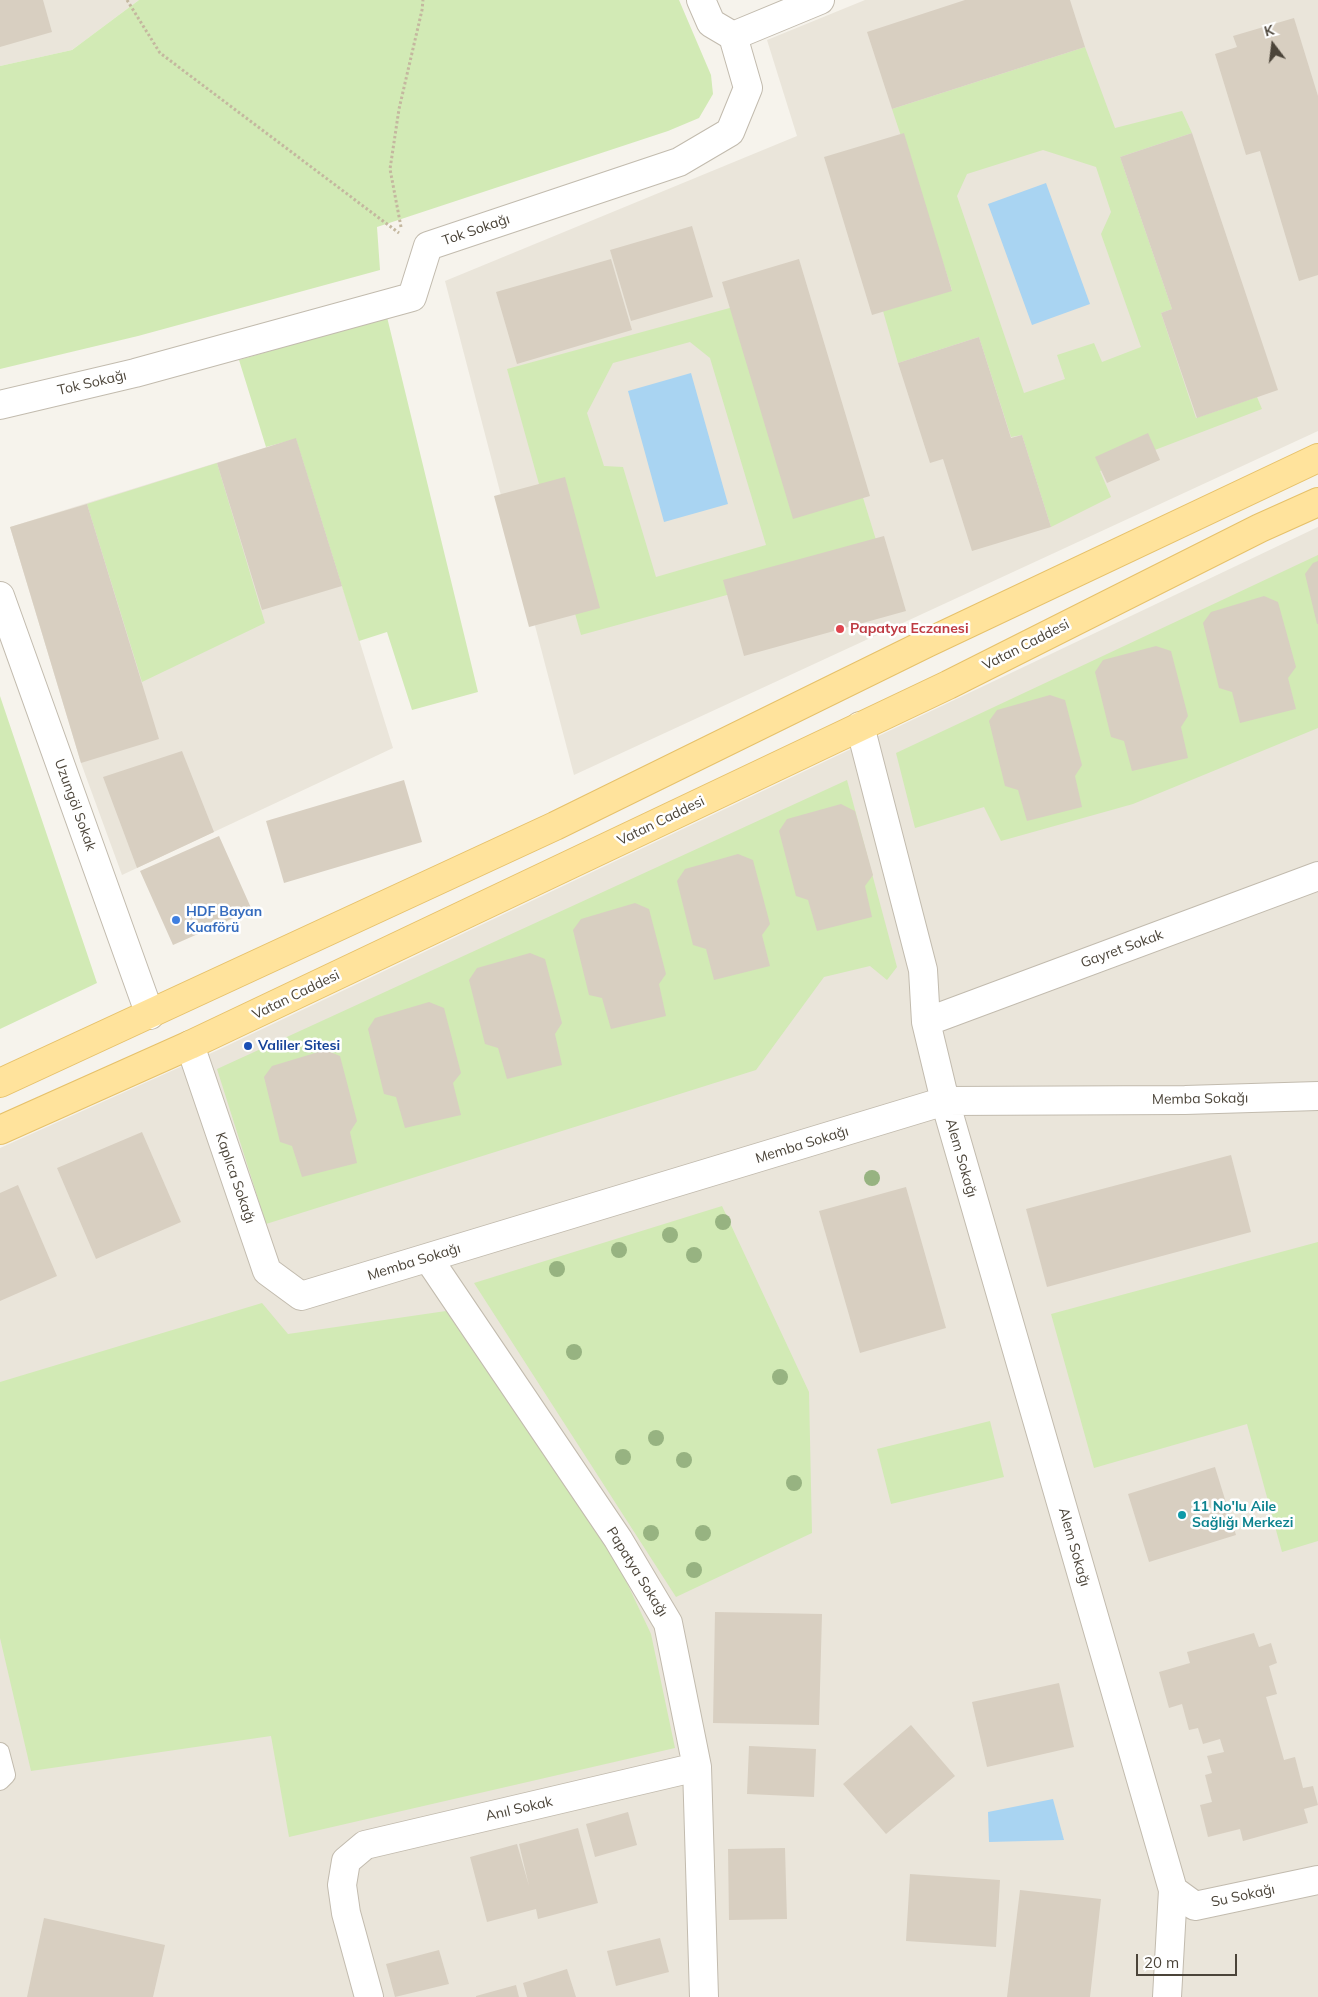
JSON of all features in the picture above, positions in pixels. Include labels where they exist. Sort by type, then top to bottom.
[{"type":"main road","points":[[0,1083],[555,826],[927,642],[1318,458]]},
{"type":"main road","name":"Vatan Caddesi","points":[[0,1130],[190,1046],[948,685],[1260,528],[1318,502]]},
{"type":"street","points":[[702,0],[711,23],[733,36],[820,0]]},
{"type":"street","name":"Tok Sokağı","points":[[0,405],[135,373],[412,296],[428,246],[679,162],[730,132],[748,88],[733,36]]},
{"type":"street","name":"Uzungöl Sokak","points":[[0,596],[150,1015]]},
{"type":"street","name":"Alem Sokağı","points":[[860,726],[923,970],[926,1022],[945,1102],[1174,1890],[1167,1997]]},
{"type":"street","name":"Gayret Sokak","points":[[926,1022],[1318,876]]},
{"type":"street","name":"Kaplıca Sokağı","points":[[190,1046],[267,1271],[301,1296]]},
{"type":"street","name":"Memba Sokağı","points":[[301,1296],[945,1102],[1194,1100],[1318,1096]]},
{"type":"street","name":"Papatya Sokağı","points":[[428,1258],[618,1539],[668,1623],[697,1767],[704,1997]]},
{"type":"street","name":"Anıl Sokak","points":[[368,1997],[346,1913],[342,1885],[346,1861],[365,1845],[697,1767]]},
{"type":"street","name":"Su Sokağı","points":[[1174,1890],[1196,1906],[1318,1880]]},
{"type":"lane","points":[[0,1752],[6,1775],[0,1781]]},
{"type":"path","points":[[127,0],[160,53],[403,236],[390,169],[399,109],[423,0]]},
{"type":"shaded area","points":[[0,0],[139,0],[72,50],[0,66]]},
{"type":"shaded area","points":[[865,0],[1318,0],[1318,431],[574,775],[445,281],[797,136],[767,40]]},
{"type":"shaded area","points":[[296,438],[393,748],[122,875],[81,763],[10,527]]},
{"type":"shaded area","points":[[1318,527],[1318,1997],[0,1997],[0,1148],[218,1050]]},
{"type":"green space","points":[[139,0],[679,0],[711,75],[713,94],[699,118],[668,131],[377,227],[380,270],[138,336],[0,369],[0,66],[72,50]]},
{"type":"green space","points":[[1085,47],[1115,128],[1182,111],[1192,133],[1120,157],[1172,309],[1161,313],[1196,418],[1257,397],[1262,409],[1100,471],[1111,497],[1051,527],[1022,435],[1011,437],[979,337],[898,363],[883,311],[952,290],[892,109]],"holes":[[[1043,150],[1096,167],[1111,212],[1101,234],[1141,347],[1102,362],[1094,343],[1057,355],[1065,379],[1024,393],[957,196],[967,174]]]},
{"type":"green space","points":[[799,289],[880,553],[581,635],[507,369]],"holes":[[[690,342],[710,358],[766,545],[656,577],[623,467],[604,466],[587,413],[613,363]]]},
{"type":"green space","points":[[387,317],[478,692],[412,710],[387,632],[359,641],[296,439],[266,447],[239,360]]},
{"type":"green space","points":[[217,463],[265,623],[142,682],[87,504]]},
{"type":"green space","points":[[1318,555],[1318,728],[1133,804],[1001,841],[984,807],[915,828],[896,753]]},
{"type":"green space","points":[[0,696],[97,983],[0,1029]]},
{"type":"green space","points":[[847,780],[897,967],[887,980],[870,966],[824,977],[756,1070],[266,1224],[217,1069]]},
{"type":"green space","points":[[722,1206],[809,1392],[812,1533],[676,1597],[474,1283]]},
{"type":"green space","points":[[1318,1242],[1318,1541],[1282,1552],[1247,1424],[1094,1468],[1051,1314]]},
{"type":"green space","points":[[262,1303],[288,1334],[446,1311],[619,1566],[651,1634],[675,1748],[289,1837],[271,1736],[31,1771],[0,1638],[0,1382]]},
{"type":"green space","points":[[990,1421],[1004,1477],[891,1504],[877,1449]]},
{"type":"water","points":[[1046,183],[1090,304],[1032,325],[988,204]]},
{"type":"water","points":[[691,373],[728,504],[664,522],[628,391]]},
{"type":"water","points":[[1053,1799],[1064,1840],[989,1842],[988,1812]]},
{"type":"building","points":[[0,0],[43,0],[52,32],[0,47]]},
{"type":"building","points":[[965,0],[1070,0],[1085,47],[892,109],[867,32]]},
{"type":"building","points":[[1294,18],[1318,96],[1318,275],[1299,281],[1260,151],[1246,155],[1215,54],[1237,47],[1233,36]]},
{"type":"building","points":[[904,133],[952,291],[872,315],[824,157]]},
{"type":"building","points":[[1192,133],[1278,390],[1197,418],[1161,313],[1172,309],[1120,157]]},
{"type":"building","points":[[692,226],[713,297],[631,321],[610,250]]},
{"type":"building","points":[[611,259],[632,330],[517,364],[496,292]]},
{"type":"building","points":[[799,259],[870,496],[793,519],[722,282]]},
{"type":"building","points":[[979,337],[1011,438],[1022,435],[1051,527],[972,551],[943,459],[930,463],[898,363]]},
{"type":"building","points":[[1148,433],[1160,460],[1107,483],[1095,457]]},
{"type":"building","points":[[296,438],[342,586],[262,610],[217,463]]},
{"type":"building","points":[[565,477],[600,608],[529,627],[494,496]]},
{"type":"building","points":[[87,504],[159,739],[81,763],[10,527]]},
{"type":"building","points":[[884,536],[906,611],[744,656],[723,580]]},
{"type":"building","points":[[1318,561],[1317,624],[1305,574],[1313,563]]},
{"type":"building","points":[[1264,596],[1278,602],[1296,667],[1288,678],[1296,709],[1240,723],[1232,692],[1219,688],[1203,623],[1211,612]]},
{"type":"building","points":[[1156,646],[1171,651],[1188,716],[1181,727],[1188,758],[1132,771],[1124,741],[1111,737],[1095,672],[1103,660]]},
{"type":"building","points":[[1050,695],[1065,700],[1082,765],[1075,776],[1082,807],[1027,821],[1018,790],[1005,786],[989,721],[997,710]]},
{"type":"building","points":[[182,751],[214,832],[137,868],[103,777]]},
{"type":"building","points":[[404,780],[422,842],[284,883],[266,821]]},
{"type":"building","points":[[841,804],[855,811],[873,875],[865,886],[872,917],[817,931],[808,900],[796,896],[779,831],[787,819]]},
{"type":"building","points":[[219,836],[252,910],[173,945],[140,871]]},
{"type":"building","points":[[738,854],[753,860],[770,924],[762,935],[770,966],[714,980],[706,949],[693,945],[677,881],[685,869]]},
{"type":"building","points":[[635,903],[649,909],[666,974],[659,984],[666,1016],[611,1029],[602,998],[589,995],[573,930],[581,919]]},
{"type":"building","points":[[530,953],[545,959],[562,1023],[555,1034],[562,1065],[507,1079],[498,1048],[485,1044],[469,980],[477,968]]},
{"type":"building","points":[[429,1002],[444,1008],[461,1073],[453,1083],[461,1115],[405,1128],[396,1097],[384,1094],[368,1029],[375,1018]]},
{"type":"building","points":[[325,1050],[340,1056],[357,1121],[350,1132],[357,1163],[302,1177],[292,1146],[280,1142],[264,1077],[272,1066]]},
{"type":"building","points":[[142,1132],[181,1222],[96,1259],[57,1168]]},
{"type":"building","points":[[1231,1155],[1251,1232],[1047,1287],[1026,1209]]},
{"type":"building","points":[[18,1185],[57,1276],[0,1301],[0,1193]]},
{"type":"building","points":[[906,1187],[946,1328],[860,1353],[819,1211]]},
{"type":"building","name":"11 No'lu Aile Sağlığı Merkezi","points":[[1215,1467],[1236,1535],[1149,1562],[1128,1494]]},
{"type":"building","points":[[715,1612],[822,1614],[819,1725],[713,1723]]},
{"type":"building","points":[[1254,1633],[1259,1647],[1271,1643],[1277,1663],[1269,1666],[1277,1694],[1266,1697],[1284,1760],[1295,1757],[1303,1788],[1313,1786],[1318,1805],[1304,1809],[1308,1823],[1243,1841],[1240,1829],[1208,1837],[1200,1805],[1212,1802],[1205,1775],[1212,1773],[1207,1756],[1224,1752],[1220,1739],[1203,1744],[1198,1728],[1189,1730],[1182,1704],[1169,1708],[1159,1672],[1190,1663],[1187,1652]]},
{"type":"building","points":[[1059,1683],[1074,1747],[987,1767],[972,1702]]},
{"type":"building","points":[[911,1725],[955,1776],[886,1834],[843,1784]]},
{"type":"building","points":[[749,1746],[816,1749],[814,1797],[747,1794]]},
{"type":"building","points":[[628,1812],[637,1845],[595,1857],[586,1824]]},
{"type":"building","points":[[578,1828],[598,1903],[538,1919],[536,1909],[487,1922],[470,1857],[517,1844],[529,1886],[519,1844]]},
{"type":"building","points":[[785,1848],[787,1919],[729,1920],[728,1849]]},
{"type":"building","points":[[910,1874],[1000,1880],[996,1947],[906,1941]]},
{"type":"building","points":[[1020,1890],[1101,1899],[1090,1997],[1007,1997]]},
{"type":"building","points":[[44,1918],[165,1945],[153,1997],[27,1997]]},
{"type":"building","points":[[660,1938],[669,1972],[616,1986],[607,1951]]},
{"type":"building","points":[[439,1950],[449,1984],[395,1997],[386,1964]]},
{"type":"building","points":[[567,1969],[576,1997],[527,1997],[523,1983]]},
{"type":"building","points":[[516,1985],[519,1997],[476,1997],[476,1996]]},
{"type":"place","name":"Papatya Eczanesi","points":[[840,629]]},
{"type":"place","name":"HDF Bayan Kuaförü","points":[[176,920]]},
{"type":"place","name":"Valiler Sitesi","points":[[248,1046]]},
{"type":"place","name":"11 No'lu Aile Sağlığı Merkezi","points":[[1182,1515]]}]
